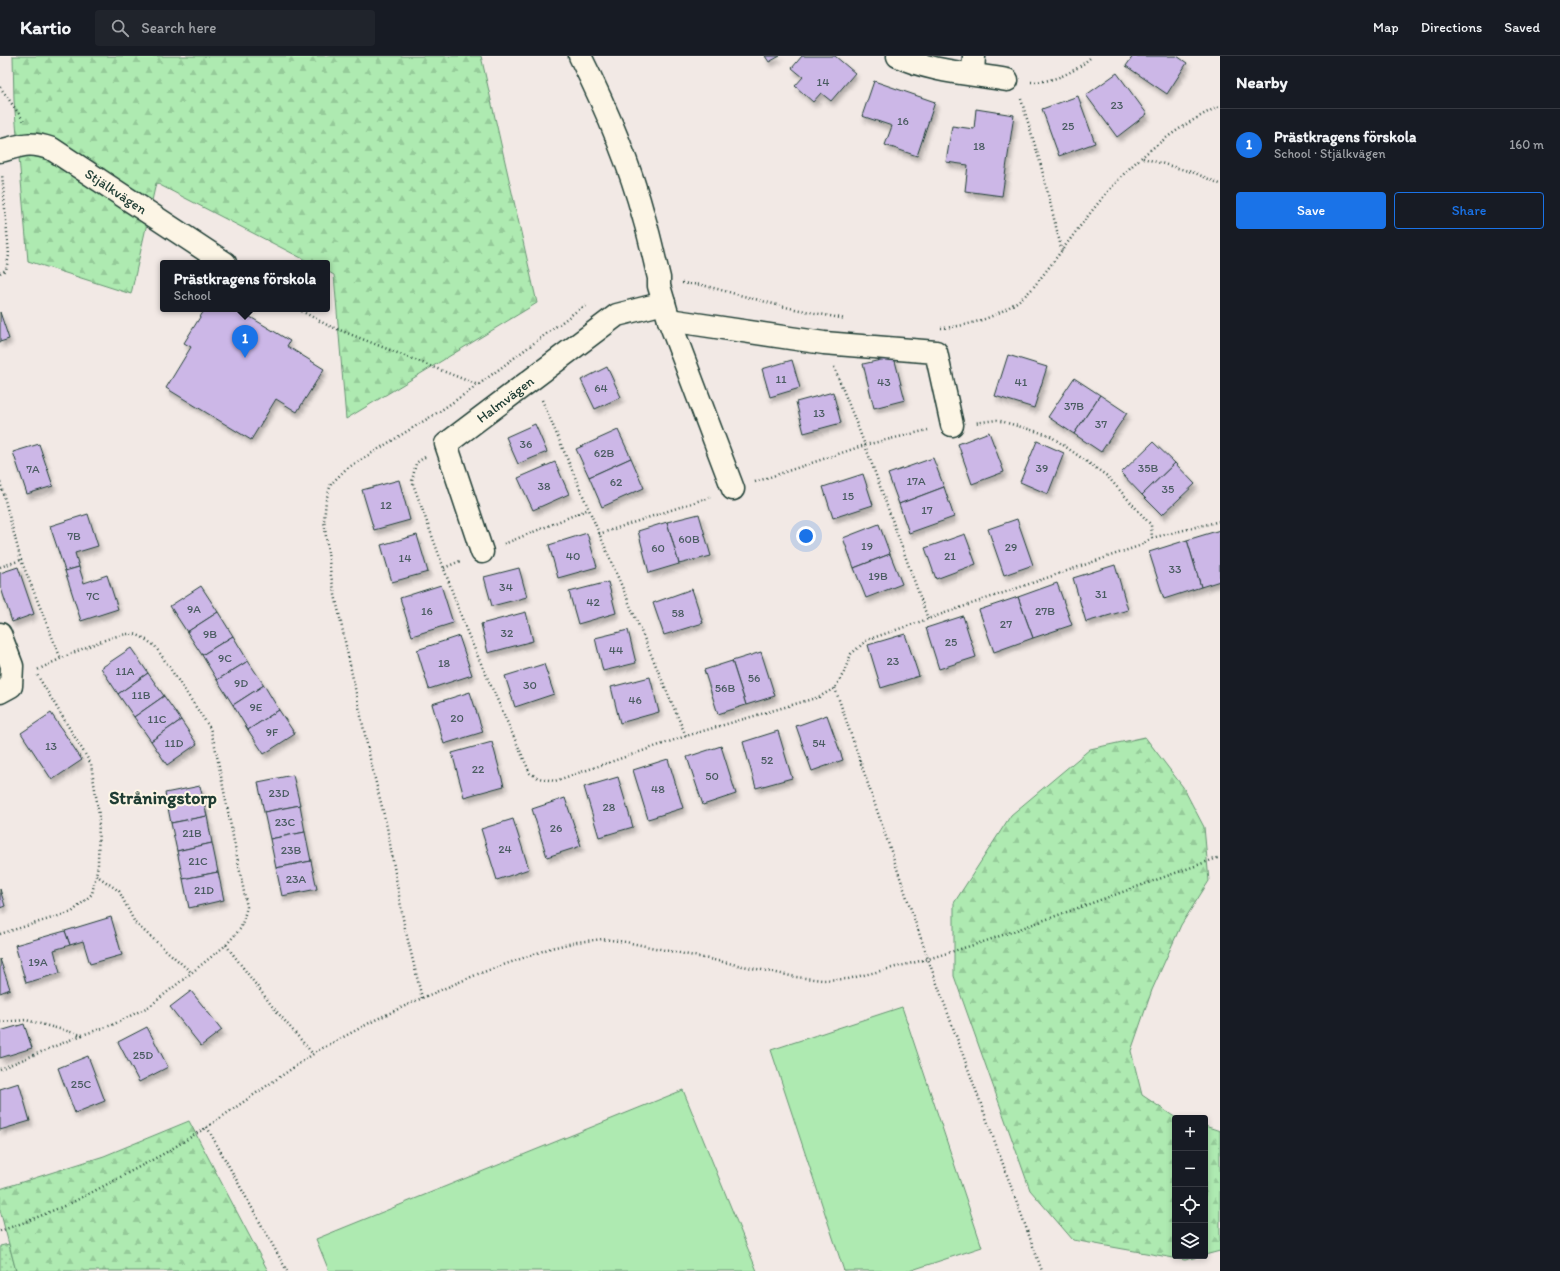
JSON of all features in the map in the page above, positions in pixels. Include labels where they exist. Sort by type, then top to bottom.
[{"type":"street","points":[[580,56],[598,92],[621,150],[644,217],[664,303],[733,489]]},
{"type":"street","points":[[898,56],[936,68],[974,65],[1014,81]]},
{"type":"street","name":"Stjälkvägen","points":[[1,161],[27,144],[37,144],[52,149],[221,260]]},
{"type":"street","points":[[664,303],[824,343],[936,352],[952,425]]},
{"type":"street","name":"Halmvägen","points":[[446,444],[617,315],[664,303]]},
{"type":"street","points":[[446,444],[482,552]]},
{"type":"street","points":[[0,634],[12,666],[5,689]]},
{"type":"path","points":[[1014,81],[1040,82],[1059,77],[1071,72],[1092,56]]},
{"type":"path","points":[[1014,81],[1020,89],[1023,107],[1040,162],[1062,251]]},
{"type":"path","points":[[0,87],[27,126],[37,144]]},
{"type":"path","points":[[934,328],[948,327],[987,319],[1011,307],[1021,300],[1032,289],[1105,195],[1122,176],[1143,157],[1191,122],[1220,106]]},
{"type":"path","points":[[1143,157],[1195,173],[1220,184]]},
{"type":"path","points":[[0,273],[6,270],[9,254],[1,161]]},
{"type":"path","points":[[664,303],[683,283],[702,285],[785,307],[851,320]]},
{"type":"path","points":[[422,998],[404,924],[387,827],[371,763],[331,576],[324,521],[326,500],[331,484],[346,469],[478,386],[578,310],[589,304]]},
{"type":"path","points":[[303,312],[327,325],[478,386]]},
{"type":"path","points":[[824,343],[865,445],[928,619]]},
{"type":"path","points":[[532,378],[686,736]]},
{"type":"path","points":[[865,445],[952,425],[997,420],[1049,435],[1107,476],[1151,525],[1152,538]]},
{"type":"path","points":[[446,444],[416,463],[412,481],[467,632],[530,773],[538,778],[555,781],[686,736],[819,697],[835,688],[844,672],[851,654],[867,640],[1139,546],[1152,538],[1220,521]]},
{"type":"path","points":[[0,482],[21,560],[60,659]]},
{"type":"path","points":[[444,568],[589,509]]},
{"type":"path","points":[[0,567],[21,560]]},
{"type":"path","points":[[0,1070],[82,1035],[112,1025],[150,1006],[226,946],[241,928],[247,907],[215,746],[210,728],[155,646],[146,639],[134,634],[117,637],[82,649],[35,670],[5,689]]},
{"type":"path","points":[[0,934],[72,912],[92,894],[98,865],[99,815],[90,764],[35,670]]},
{"type":"path","points":[[835,688],[928,959],[1004,1172],[1042,1271]]},
{"type":"path","points":[[0,1231],[28,1221],[90,1194],[165,1153],[207,1127],[313,1054],[377,1019],[478,974],[551,948],[577,942],[603,940],[626,942],[796,977],[822,980],[848,979],[928,959],[986,941],[1220,857]]},
{"type":"path","points":[[96,875],[119,891],[135,923],[192,973]]},
{"type":"path","points":[[226,946],[272,1006],[313,1054]]},
{"type":"path","points":[[0,1022],[26,1020],[82,1035]]},
{"type":"path","points":[[207,1127],[287,1271]]},
{"type":"green space","points":[[13,56],[481,56],[537,303],[346,419],[334,275],[330,273],[330,260],[305,260],[156,183],[131,294],[28,261],[14,100]]},
{"type":"green space","points":[[1145,737],[1183,787],[1204,827],[1209,881],[1181,925],[1152,990],[1131,1051],[1142,1095],[1172,1115],[1172,1258],[1073,1240],[1030,1190],[954,976],[954,903],[1011,815],[1090,749]]},
{"type":"green space","points":[[902,1007],[982,1247],[909,1271],[844,1271],[771,1050]]},
{"type":"green space","points":[[683,1090],[757,1271],[329,1271],[316,1239]]},
{"type":"green space","points":[[189,1121],[268,1271],[16,1271],[0,1210],[0,1189],[104,1156]]},
{"type":"green space","points":[[1208,1127],[1220,1131],[1220,1251],[1208,1254]]},
{"type":"green space","points":[[9,1244],[16,1271],[0,1271],[0,1246]]},
{"type":"building","points":[[765,56],[780,56],[769,62]]},
{"type":"building","points":[[802,56],[835,56],[855,73],[831,101],[821,93],[813,102],[795,86],[803,77],[792,68]]},
{"type":"building","points":[[1133,56],[1177,56],[1187,63],[1167,94],[1126,66]]},
{"type":"building","points":[[1117,73],[1147,114],[1117,137],[1086,95]]},
{"type":"building","points":[[874,81],[935,102],[917,156],[885,145],[892,126],[862,116]]},
{"type":"building","points":[[1078,96],[1095,143],[1059,156],[1042,109]]},
{"type":"building","points":[[976,109],[1014,115],[1002,196],[965,191],[968,165],[946,162],[952,126],[974,129]]},
{"type":"building","points":[[0,312],[9,339],[0,342]]},
{"type":"building","points":[[203,312],[242,312],[290,341],[287,346],[324,369],[297,412],[276,399],[251,440],[166,388],[191,347],[184,343]]},
{"type":"building","points":[[1008,355],[1047,367],[1034,408],[995,396]]},
{"type":"building","points":[[894,357],[905,400],[874,408],[863,364]]},
{"type":"building","points":[[792,360],[800,388],[770,397],[762,369]]},
{"type":"building","points":[[607,367],[621,397],[595,409],[581,380]]},
{"type":"building","points":[[1074,378],[1100,395],[1074,434],[1048,417]]},
{"type":"building","points":[[833,392],[841,423],[804,433],[796,402]]},
{"type":"building","points":[[1100,395],[1127,413],[1101,452],[1074,434]]},
{"type":"building","points":[[535,424],[547,452],[518,464],[506,437]]},
{"type":"building","points":[[618,430],[631,458],[589,477],[576,449]]},
{"type":"building","points":[[989,432],[1004,472],[972,484],[958,444]]},
{"type":"building","points":[[1037,441],[1064,453],[1048,494],[1020,482]]},
{"type":"building","points":[[1153,442],[1175,463],[1142,495],[1121,473]]},
{"type":"building","points":[[39,444],[53,486],[27,494],[13,452]]},
{"type":"building","points":[[631,458],[644,488],[602,507],[589,477]]},
{"type":"building","points":[[933,458],[944,487],[899,504],[888,474]]},
{"type":"building","points":[[555,462],[569,494],[533,510],[518,478]]},
{"type":"building","points":[[1175,463],[1195,484],[1162,515],[1142,495]]},
{"type":"building","points":[[863,474],[873,505],[833,518],[823,487]]},
{"type":"building","points":[[399,480],[410,520],[374,530],[362,490]]},
{"type":"building","points":[[944,487],[954,517],[909,533],[899,504]]},
{"type":"building","points":[[88,514],[98,546],[75,553],[79,567],[65,571],[50,526]]},
{"type":"building","points":[[699,514],[711,556],[679,564],[667,522]]},
{"type":"building","points":[[1017,519],[1033,565],[1004,575],[988,529]]},
{"type":"building","points":[[667,522],[679,564],[649,573],[638,531]]},
{"type":"building","points":[[879,524],[890,554],[854,568],[843,538]]},
{"type":"building","points":[[1220,530],[1220,581],[1201,587],[1187,540]]},
{"type":"building","points":[[587,533],[597,567],[558,578],[549,545]]},
{"type":"building","points":[[965,534],[976,564],[936,579],[925,548]]},
{"type":"building","points":[[417,535],[428,572],[392,582],[381,545]]},
{"type":"building","points":[[1187,540],[1201,587],[1164,599],[1149,552]]},
{"type":"building","points":[[890,554],[902,584],[866,598],[854,568]]},
{"type":"building","points":[[1115,565],[1128,610],[1086,622],[1073,578]]},
{"type":"building","points":[[18,567],[34,614],[12,622],[0,585],[0,573]]},
{"type":"building","points":[[79,567],[84,583],[107,575],[118,609],[81,621],[65,571]]},
{"type":"building","points":[[519,568],[527,597],[492,606],[484,577]]},
{"type":"building","points":[[608,582],[616,613],[578,624],[569,592]]},
{"type":"building","points":[[1057,583],[1072,625],[1033,638],[1018,597]]},
{"type":"building","points":[[441,585],[453,623],[412,636],[400,598]]},
{"type":"building","points":[[201,586],[218,612],[187,632],[170,606]]},
{"type":"building","points":[[692,589],[703,623],[664,635],[653,603]]},
{"type":"building","points":[[1018,597],[1033,638],[994,652],[979,610]]},
{"type":"building","points":[[218,612],[233,636],[202,655],[187,632]]},
{"type":"building","points":[[526,612],[533,641],[488,653],[481,624]]},
{"type":"building","points":[[963,616],[976,657],[939,669],[926,628]]},
{"type":"building","points":[[628,630],[636,663],[603,671],[595,638]]},
{"type":"building","points":[[905,634],[919,676],[881,688],[868,645]]},
{"type":"building","points":[[233,636],[248,661],[217,680],[202,655]]},
{"type":"building","points":[[459,636],[472,675],[429,689],[417,650]]},
{"type":"building","points":[[131,648],[148,673],[118,694],[101,668]]},
{"type":"building","points":[[761,652],[775,696],[746,705],[732,661]]},
{"type":"building","points":[[248,661],[264,685],[233,705],[217,680]]},
{"type":"building","points":[[732,661],[746,705],[718,714],[704,670]]},
{"type":"building","points":[[544,664],[554,694],[515,707],[505,676]]},
{"type":"building","points":[[148,673],[164,696],[134,717],[118,694]]},
{"type":"building","points":[[650,677],[659,712],[620,723],[611,687]]},
{"type":"building","points":[[264,685],[279,710],[248,730],[233,705]]},
{"type":"building","points":[[470,692],[483,732],[444,744],[432,704]]},
{"type":"building","points":[[164,696],[181,720],[151,741],[134,717]]},
{"type":"building","points":[[279,710],[295,734],[264,754],[248,730]]},
{"type":"building","points":[[51,713],[82,760],[52,780],[21,733]]},
{"type":"building","points":[[827,715],[843,760],[812,771],[796,726]]},
{"type":"building","points":[[181,720],[197,744],[167,765],[151,741]]},
{"type":"building","points":[[778,731],[792,778],[756,788],[743,742]]},
{"type":"building","points":[[492,742],[504,786],[464,797],[452,753]]},
{"type":"building","points":[[721,746],[736,794],[703,805],[687,757]]},
{"type":"building","points":[[668,759],[683,808],[648,819],[633,770]]},
{"type":"building","points":[[293,775],[300,805],[264,812],[258,782]]},
{"type":"building","points":[[618,777],[633,827],[599,837],[584,787]]},
{"type":"building","points":[[200,786],[207,816],[171,823],[165,793]]},
{"type":"building","points":[[565,798],[581,846],[547,857],[532,809]]},
{"type":"building","points":[[300,805],[305,832],[270,839],[264,812]]},
{"type":"building","points":[[207,816],[212,843],[177,851],[171,823]]},
{"type":"building","points":[[513,819],[529,869],[497,880],[481,829]]},
{"type":"building","points":[[305,832],[311,861],[276,868],[270,839]]},
{"type":"building","points":[[212,843],[218,872],[183,879],[177,851]]},
{"type":"building","points":[[311,861],[317,889],[282,896],[276,868]]},
{"type":"building","points":[[218,872],[224,900],[189,908],[183,879]]},
{"type":"building","points":[[0,889],[5,906],[0,908]]},
{"type":"building","points":[[111,917],[122,955],[90,964],[83,941],[70,945],[65,931]]},
{"type":"building","points":[[65,931],[70,945],[54,950],[60,973],[26,983],[15,945]]},
{"type":"building","points":[[0,959],[10,989],[0,993]]},
{"type":"building","points":[[191,991],[222,1030],[201,1046],[170,1007]]},
{"type":"building","points":[[24,1024],[32,1048],[0,1058],[0,1031]]},
{"type":"building","points":[[147,1027],[168,1067],[139,1082],[118,1042]]},
{"type":"building","points":[[88,1056],[105,1101],[75,1113],[58,1068]]},
{"type":"building","points":[[19,1083],[30,1121],[0,1130],[0,1089]]},
{"type":"place","name":"Prästkragens förskola","points":[[245,358]]},
{"type":"district","name":"Stråningstorp","points":[[163,798]]}]
